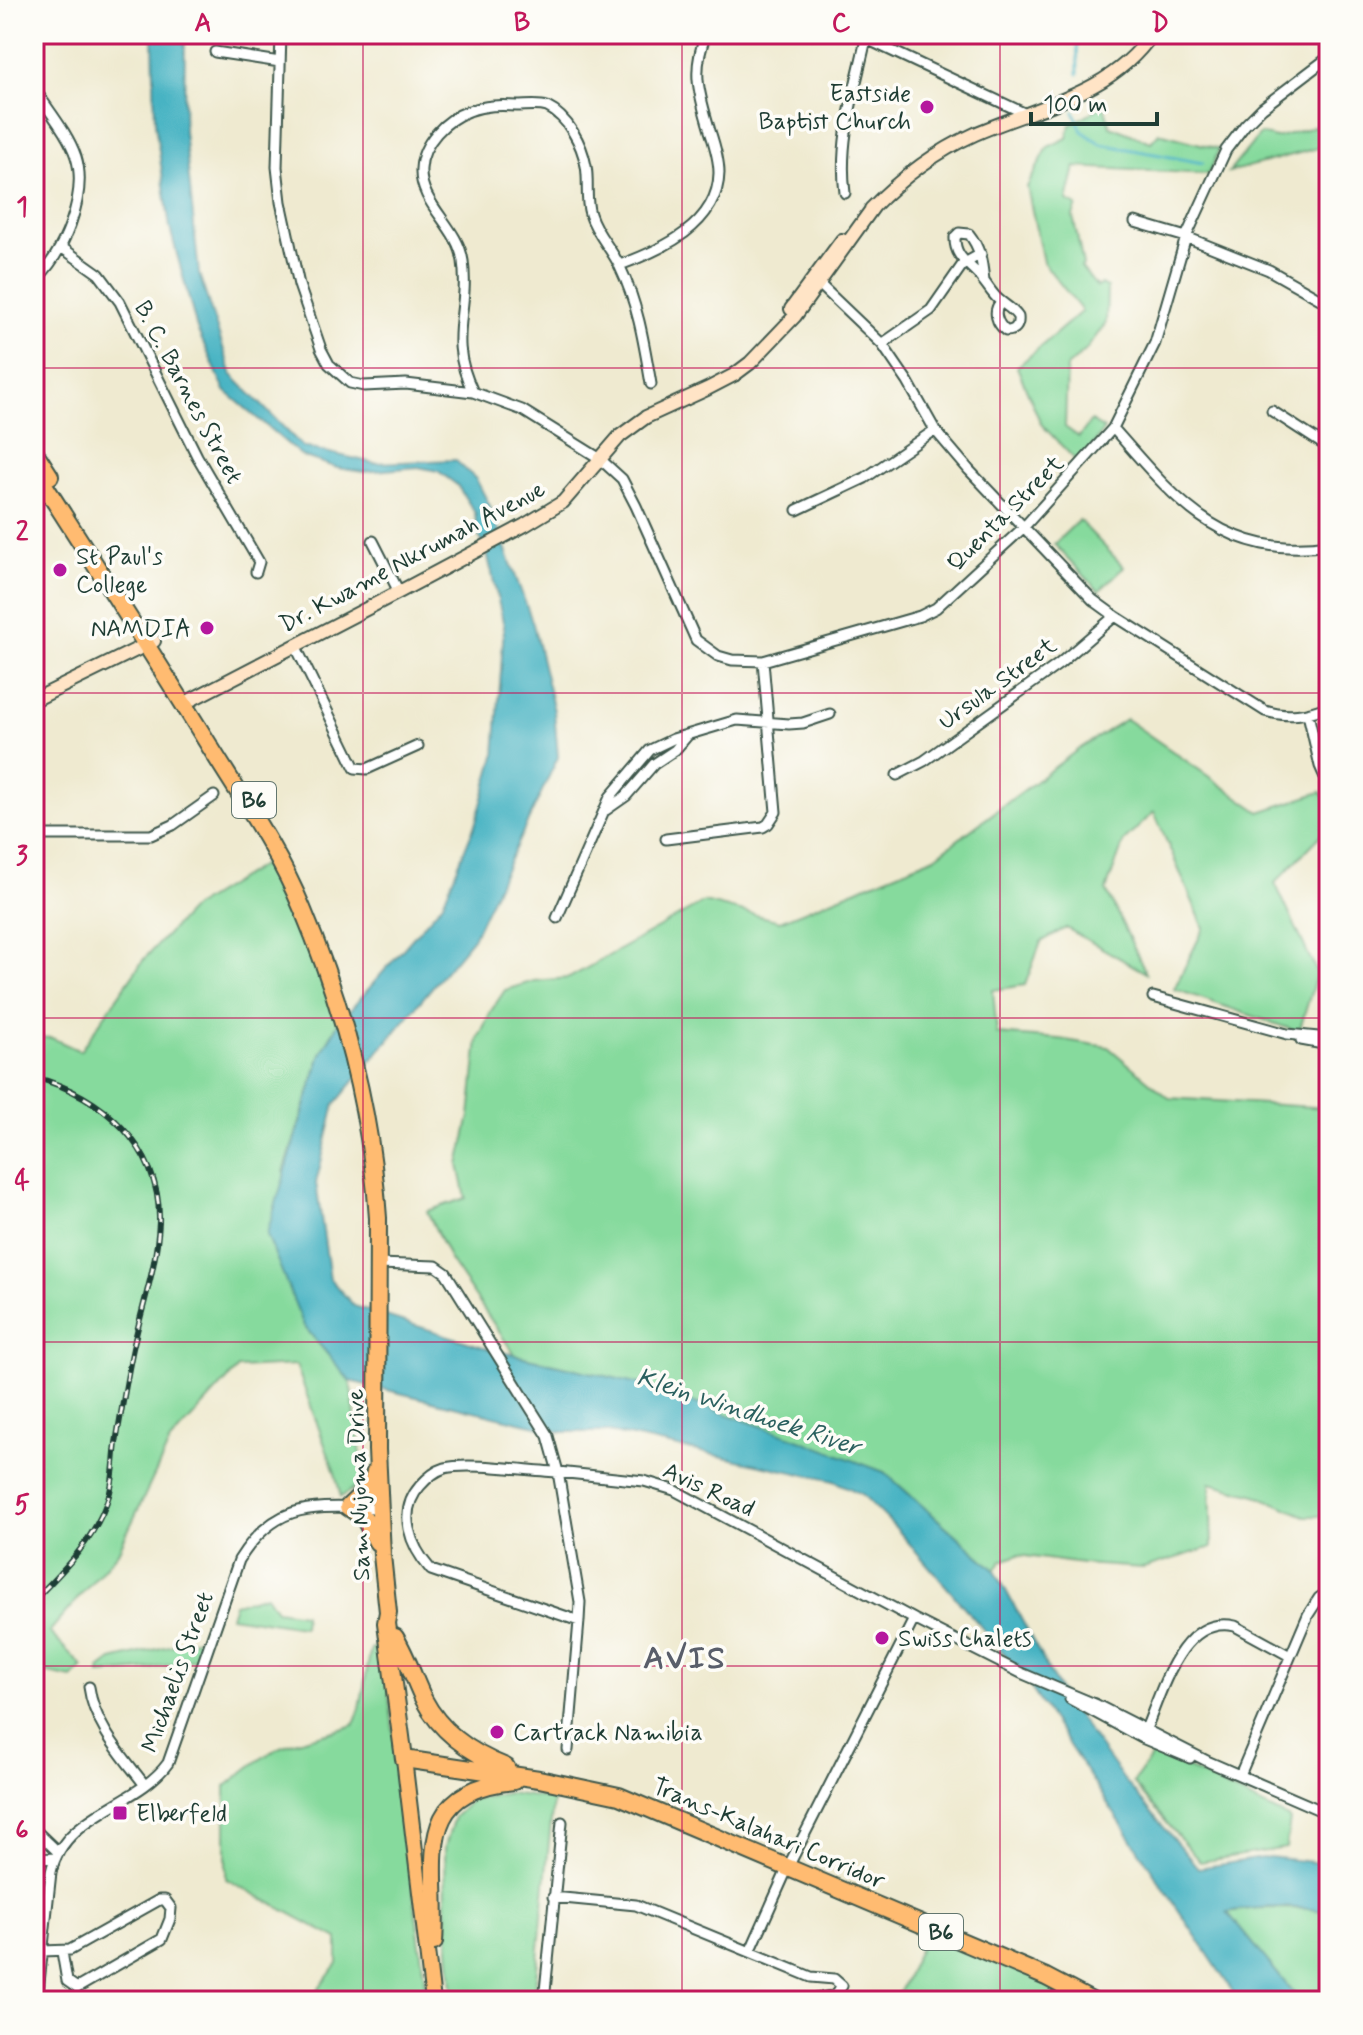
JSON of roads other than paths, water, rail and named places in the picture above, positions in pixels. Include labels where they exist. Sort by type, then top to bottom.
[{"type":"highway","name":"Sam Nujoma Drive","points":[[34,451],[187,702],[262,811],[312,910],[323,943],[327,971],[353,1050],[376,1176],[379,1508],[388,1612],[386,1623],[408,1759]]},
{"type":"highway","name":"Sam Nujoma Drive","points":[[34,469],[150,642]]},
{"type":"highway","points":[[377,1450],[371,1485],[348,1507],[368,1522],[382,1555]]},
{"type":"highway","name":"B6","points":[[388,1612],[395,1637],[408,1759]]},
{"type":"highway","name":"B6","points":[[395,1637],[426,1703],[449,1733],[486,1759],[539,1779]]},
{"type":"highway","name":"Trans-Kalahari Corridor","points":[[408,1759],[539,1779],[619,1796],[1046,1977],[1092,2001]]},
{"type":"highway","points":[[434,1942],[434,1845],[442,1817],[459,1796],[472,1788],[539,1779]]},
{"type":"main road","name":"Sam Nujoma Drive","points":[[408,1759],[440,2001]]},
{"type":"main road","name":"Sam Nujoma Drive","points":[[408,1759],[433,2001]]},
{"type":"street","name":"Quenta Street","points":[[281,34],[277,167],[281,202],[299,285],[329,364],[350,383],[364,386],[406,384],[473,392],[522,410],[599,458],[622,479],[696,640],[718,656],[732,660],[763,661],[920,616],[936,608],[1023,528],[1113,428],[1155,343],[1186,237],[1226,150],[1262,108],[1329,57]]},
{"type":"street","points":[[620,265],[655,253],[680,237],[714,198],[719,171],[696,74],[706,34]]},
{"type":"street","points":[[856,34],[1026,114]]},
{"type":"street","name":"Dr. Kwame Nkrumah Avenue","points":[[187,702],[525,525],[563,502],[620,436],[646,417],[734,375],[765,348],[844,238],[910,174],[938,154],[974,135],[1080,95],[1110,77],[1142,50],[1152,34]]},
{"type":"street","points":[[845,193],[845,132],[866,39]]},
{"type":"street","points":[[215,52],[280,62]]},
{"type":"street","points":[[34,88],[75,156],[78,169],[76,205],[61,247],[50,266],[34,281]]},
{"type":"street","points":[[473,392],[461,363],[458,343],[463,296],[462,255],[458,242],[422,184],[421,171],[425,151],[454,117],[487,106],[503,105],[545,106],[564,119],[576,138],[586,165],[590,215],[620,265],[642,328],[651,384]]},
{"type":"street","points":[[1135,222],[1186,237],[1269,270],[1328,302]]},
{"type":"street","points":[[984,281],[981,254],[969,234],[959,233],[955,237],[955,245],[963,264],[984,281],[1001,302]]},
{"type":"street","name":"B. C. Barnes Street","points":[[61,247],[99,274],[120,302],[197,456],[259,562],[256,572]]},
{"type":"street","points":[[882,344],[931,310],[963,264],[981,254]]},
{"type":"street","points":[[816,281],[882,344],[935,430],[1093,600],[1250,704],[1279,715],[1308,714],[1329,706]]},
{"type":"street","points":[[1272,411],[1329,448]]},
{"type":"street","points":[[1113,428],[1170,493],[1217,527],[1273,546],[1299,548],[1329,545]]},
{"type":"street","points":[[797,510],[865,478],[935,430]]},
{"type":"street","points":[[373,541],[399,592]]},
{"type":"street","name":"Ursula Street","points":[[897,775],[924,761],[1059,664],[1115,616]]},
{"type":"street","points":[[34,700],[150,642]]},
{"type":"street","points":[[295,645],[355,768],[367,769],[418,746]]},
{"type":"street","points":[[666,839],[768,824],[776,812],[763,661]]},
{"type":"street","points":[[557,918],[610,797],[650,750],[665,741],[737,720],[803,723],[830,714]]},
{"type":"street","points":[[1308,714],[1320,766],[1329,786]]},
{"type":"street","points":[[606,810],[633,790],[654,764],[675,750],[687,736]]},
{"type":"street","points":[[622,781],[627,790],[633,790]]},
{"type":"street","points":[[34,835],[151,835],[173,825],[214,796]]},
{"type":"street","points":[[1153,997],[1287,1034],[1329,1038]]},
{"type":"street","points":[[1287,1034],[1295,1039],[1329,1045]]},
{"type":"street","points":[[378,1264],[436,1266],[446,1273],[548,1436],[577,1574],[579,1621],[568,1750]]},
{"type":"street","name":"Avis Road","points":[[579,1621],[431,1570],[421,1558],[410,1535],[407,1515],[410,1500],[418,1488],[430,1475],[446,1468],[464,1466],[644,1481],[674,1490],[914,1619],[1059,1690],[1066,1697],[1329,1814]]},
{"type":"street","name":"Michaelis Street","points":[[56,1854],[68,1837],[160,1773],[172,1756],[239,1560],[247,1547],[279,1517],[320,1507],[379,1508]]},
{"type":"street","points":[[1240,1775],[1312,1607],[1329,1591]]},
{"type":"street","points":[[750,1952],[788,1867],[914,1619]]},
{"type":"street","points":[[1144,1734],[1182,1648],[1189,1639],[1207,1629],[1225,1624],[1235,1626],[1290,1656]]},
{"type":"street","points":[[89,1687],[91,1702],[101,1724],[144,1784]]},
{"type":"street","points":[[544,2001],[562,1822]]},
{"type":"street","points":[[34,1829],[56,1854],[37,1997]]},
{"type":"street","points":[[34,1859],[56,1854]]},
{"type":"street","points":[[553,1897],[636,1905],[811,1977],[834,1979],[842,1986],[835,1995],[805,2001]]},
{"type":"street","points":[[42,1951],[62,1952],[77,1947],[159,1900],[165,1900],[171,1908],[162,1939],[77,1988],[70,1985],[65,1977],[62,1952]]},
{"type":"street","points":[[805,2001],[812,1990],[811,1977]]},
{"type":"water","points":[[153,34],[185,34],[184,131],[199,274],[232,375],[303,447],[374,463],[455,460],[476,479],[490,506],[533,624],[554,711],[558,757],[473,938],[335,1104],[316,1183],[330,1279],[354,1306],[493,1350],[640,1384],[884,1472],[995,1570],[1059,1690],[1124,1780],[1198,1868],[1269,1857],[1329,1864],[1329,1912],[1278,1908],[1227,1912],[1300,2001],[1239,2001],[1021,1673],[896,1528],[862,1494],[834,1481],[609,1432],[561,1432],[350,1381],[304,1326],[267,1235],[268,1230],[321,1054],[338,1024],[443,903],[476,822],[495,756],[504,626],[486,548],[477,533],[475,513],[457,485],[438,471],[418,467],[363,472],[337,468],[302,456],[225,391],[197,329],[170,228],[155,123]]},
{"type":"waterway","points":[[1077,34],[1078,74]]},
{"type":"waterway","points":[[1074,112],[1082,131],[1101,144],[1203,163]]},
{"type":"railway","points":[[34,1077],[82,1097],[104,1111],[122,1128],[138,1147],[150,1170],[157,1195],[159,1222],[105,1508],[69,1564],[34,1600]]},
{"type":"place","name":"Eastside Baptist Church","points":[[927,107]]},
{"type":"place","name":"St Paul's College","points":[[60,570]]},
{"type":"place","name":"NAMDIA","points":[[207,628]]},
{"type":"place","name":"Swiss Chalets","points":[[882,1638]]},
{"type":"place","name":"Cartrack Namibia","points":[[497,1732]]},
{"type":"place","name":"Elberfeld","points":[[120,1813]]},
{"type":"district","name":"AVIS","points":[[685,1657]]},
{"type":"water label","name":"Klein Windhoek River","points":[[749,1411]]}]
